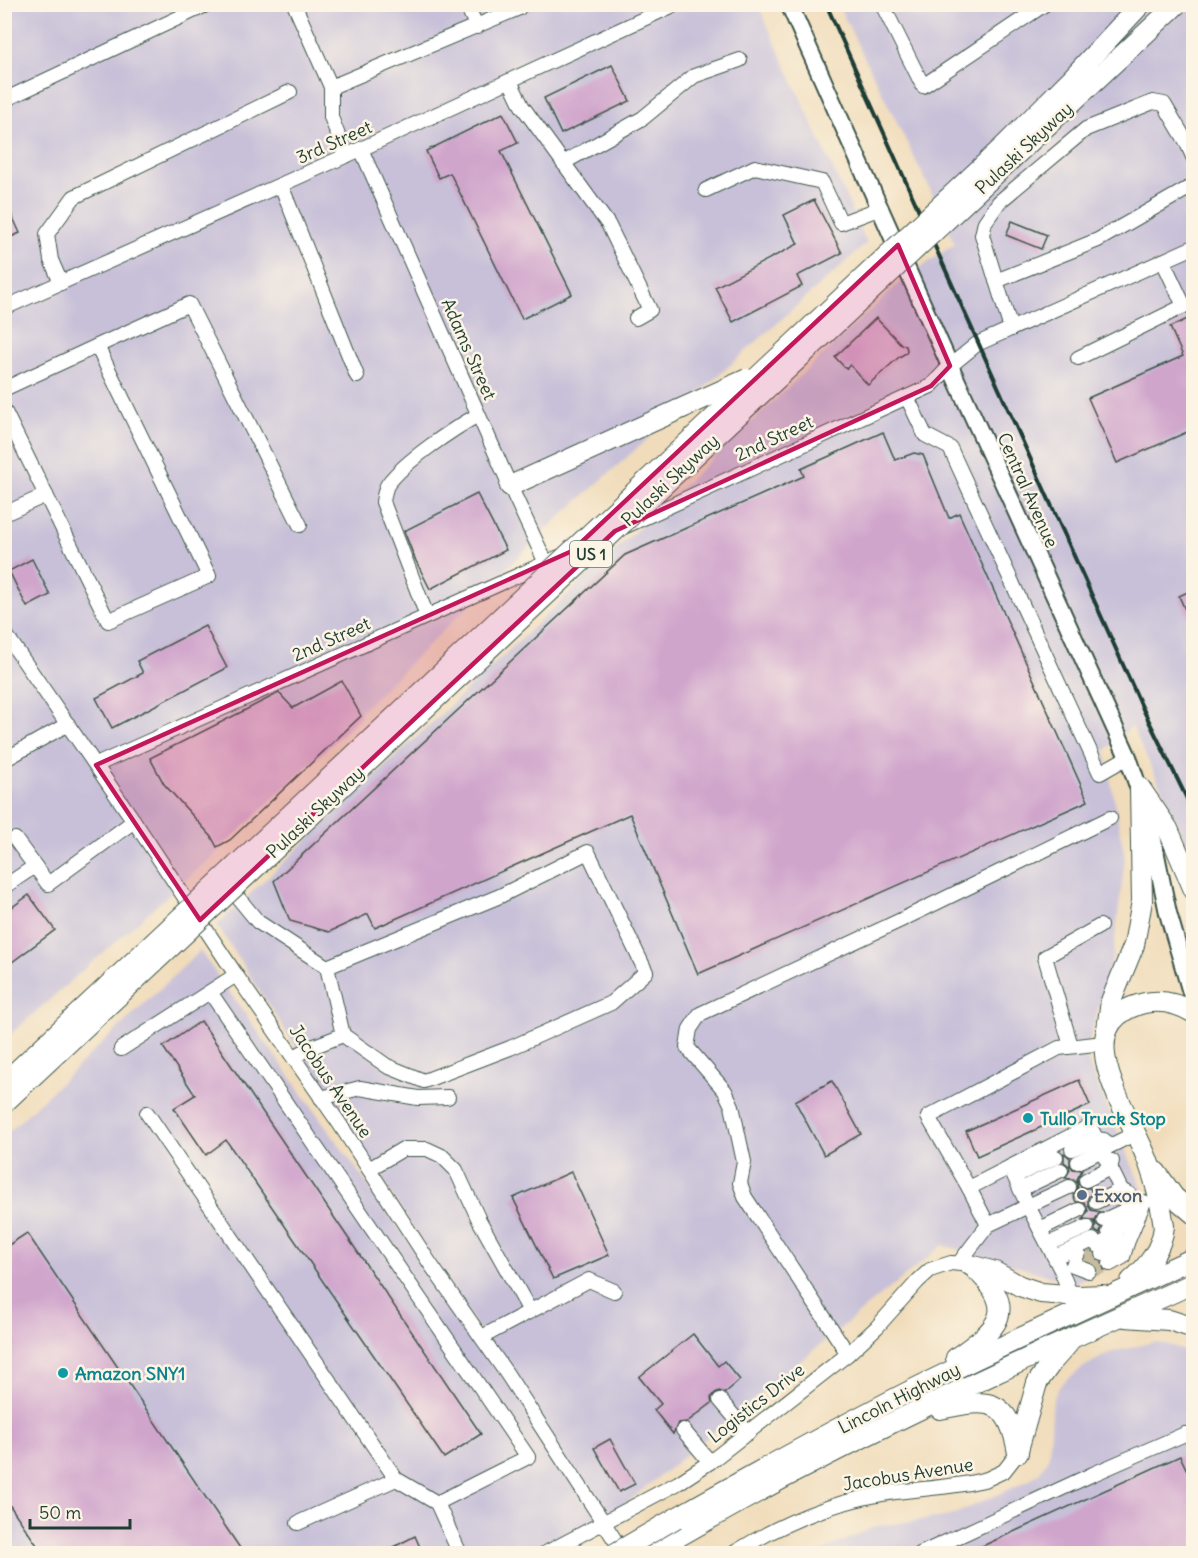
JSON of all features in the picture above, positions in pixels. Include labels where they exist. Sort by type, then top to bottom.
[{"type":"highway","name":"Pulaski Skyway","points":[[4,1083],[1005,145],[1141,4]]},
{"type":"highway","points":[[510,486],[755,374],[789,354],[806,341],[990,170],[1158,4]]},
{"type":"highway","name":"Pulaski Skyway","points":[[4,1103],[1177,4]]},
{"type":"highway","points":[[1140,788],[1168,829],[1194,890]]},
{"type":"highway","points":[[1140,788],[1141,908],[1134,945],[1111,1001],[1106,1037],[1108,1070],[1149,1163],[1174,1197],[1194,1214]]},
{"type":"highway","points":[[1106,1037],[1121,1013],[1150,1001],[1175,1004],[1194,1013]]},
{"type":"highway","points":[[964,1264],[995,1272],[1030,1290],[1051,1295],[1116,1294],[1144,1269],[1157,1252],[1163,1235],[1164,1226],[1151,1203],[1149,1163]]},
{"type":"highway","name":"Lincoln Highway","points":[[648,1554],[680,1526],[793,1452],[906,1393],[1194,1258]]},
{"type":"highway","points":[[906,1393],[983,1339],[997,1320],[1000,1307],[996,1293],[987,1281],[964,1264]]},
{"type":"highway","name":"Lincoln Highway","points":[[614,1554],[680,1526],[910,1415],[1194,1283]]},
{"type":"highway","points":[[1119,1317],[1169,1320],[1194,1328]]},
{"type":"highway","points":[[1018,1453],[1037,1383],[1052,1362],[1075,1337]]},
{"type":"highway","points":[[910,1415],[973,1402],[993,1404],[1010,1423],[1018,1453]]},
{"type":"main road","name":"Central Avenue","points":[[789,4],[1128,757],[1148,816],[1168,913],[1194,1003]]},
{"type":"street","points":[[4,100],[188,9],[208,4]]},
{"type":"street","points":[[294,4],[331,87],[331,117],[346,156]]},
{"type":"street","points":[[466,4],[477,27]]},
{"type":"street","name":"3rd Street","points":[[4,308],[361,150],[675,4]]},
{"type":"street","points":[[882,4],[923,86],[1046,4]]},
{"type":"street","points":[[331,87],[477,27],[521,6]]},
{"type":"street","points":[[563,163],[643,118],[694,76],[740,60]]},
{"type":"street","points":[[510,81],[522,106],[608,224],[650,310],[636,318]]},
{"type":"street","points":[[61,283],[51,260],[46,234],[74,197],[290,92]]},
{"type":"street","points":[[1011,329],[982,235],[985,222],[999,202],[1086,129],[1153,102],[1164,104],[1194,159]]},
{"type":"street","name":"Adams Street","points":[[361,150],[546,563]]},
{"type":"street","points":[[706,190],[755,167],[822,182],[841,223],[881,208]]},
{"type":"street","points":[[281,185],[357,376]]},
{"type":"street","points":[[996,281],[1098,240],[1194,185]]},
{"type":"street","name":"2nd Street","points":[[96,765],[546,563],[907,397],[930,386],[977,344],[1194,247]]},
{"type":"street","points":[[1078,358],[1184,306],[1163,261]]},
{"type":"street","points":[[4,389],[189,304],[300,525]]},
{"type":"street","points":[[4,410],[108,621],[209,576],[97,346]]},
{"type":"street","points":[[907,397],[925,435],[950,448],[1100,773],[1128,757]]},
{"type":"street","points":[[426,616],[383,502],[387,485],[405,467],[459,426],[478,415]]},
{"type":"street","points":[[4,514],[46,495]]},
{"type":"street","name":"Jacobus Avenue","points":[[4,632],[294,1057],[624,1554]]},
{"type":"street","points":[[4,760],[68,724]]},
{"type":"street","points":[[848,1354],[745,1197],[740,1183],[744,1162],[732,1106],[725,1091],[687,1047],[690,1029],[700,1014],[901,920],[1110,818]]},
{"type":"street","points":[[15,839],[48,884],[134,821]]},
{"type":"street","points":[[220,877],[258,922],[327,967],[343,1035],[387,1066],[424,1081],[510,1048],[611,1003],[646,972],[588,852],[500,896],[327,967]]},
{"type":"street","points":[[4,887],[35,866]]},
{"type":"street","points":[[1071,1046],[1045,957],[1100,926]]},
{"type":"street","points":[[121,1049],[236,975]]},
{"type":"street","points":[[210,992],[528,1457],[437,1503]]},
{"type":"street","points":[[294,1057],[343,1035]]},
{"type":"street","points":[[988,1225],[928,1117],[1059,1048],[1106,1037]]},
{"type":"street","points":[[321,1098],[360,1088],[418,1098],[448,1097]]},
{"type":"street","points":[[147,1113],[396,1479],[437,1503],[460,1554]]},
{"type":"street","points":[[1015,1177],[1096,1138],[1117,1143],[1136,1133]]},
{"type":"street","points":[[1075,1156],[1096,1138]]},
{"type":"street","points":[[1096,1138],[1133,1214],[1123,1257]]},
{"type":"street","points":[[1086,1180],[1110,1168],[1117,1143]]},
{"type":"street","points":[[369,1169],[403,1149],[427,1149],[442,1156],[456,1170],[479,1220],[530,1311]]},
{"type":"street","points":[[969,1188],[1059,1163]]},
{"type":"street","points":[[1015,1177],[1048,1244],[1073,1263]]},
{"type":"street","points":[[964,1264],[988,1225],[1069,1187]]},
{"type":"street","points":[[1096,1202],[1120,1190],[1151,1203]]},
{"type":"street","points":[[1106,1226],[1151,1203]]},
{"type":"street","points":[[1040,1229],[1079,1210]]},
{"type":"street","points":[[1048,1244],[1098,1246],[1127,1243]]},
{"type":"street","points":[[1098,1246],[1123,1257],[1128,1265],[1144,1269]]},
{"type":"street","points":[[1073,1263],[1098,1246]]},
{"type":"street","points":[[1071,1296],[1073,1263]]},
{"type":"street","name":"Logistics Drive","points":[[544,1554],[678,1483],[710,1462],[848,1354],[877,1327],[925,1275],[937,1266],[964,1264]]},
{"type":"street","points":[[482,1337],[590,1280],[614,1291]]},
{"type":"street","points":[[720,1400],[748,1433]]},
{"type":"street","points":[[683,1430],[710,1462]]},
{"type":"street","points":[[920,1554],[1093,1474],[1185,1434],[1194,1433]]},
{"type":"street","name":"Jacobus Avenue","points":[[732,1554],[798,1517],[835,1504],[874,1495],[987,1479],[1004,1471],[1018,1453]]},
{"type":"street","points":[[298,1523],[396,1479]]},
{"type":"highlighted area","points":[[898,245],[950,366],[931,386],[615,531],[200,920],[96,765],[572,551]]},
{"type":"shaded area","points":[[5,5],[758,5],[867,243],[551,525],[213,856],[5,1039]]},
{"type":"shaded area","points":[[838,5],[1193,5],[1193,857],[1132,726],[1105,750],[1125,858],[1113,956],[1085,1055],[1152,1212],[1127,1259],[1074,1283],[943,1245],[608,1518],[553,1553],[5,1554],[5,1135],[200,951],[539,1423],[217,925],[901,281],[955,244]]},
{"type":"shaded area","points":[[1154,1342],[1173,1346],[1189,1353],[1193,1358],[1193,1553],[816,1554],[876,1526],[950,1516],[1028,1481],[1040,1472],[1049,1456],[1053,1398],[1061,1384],[1082,1368],[1109,1353]]},
{"type":"building","points":[[612,65],[630,101],[561,134],[544,98]]},
{"type":"building","points":[[503,113],[518,143],[501,151],[572,294],[522,319],[450,173],[439,178],[426,151]]},
{"type":"building","points":[[4,198],[20,233],[4,240]]},
{"type":"building","points":[[814,200],[842,253],[797,276],[802,286],[733,322],[715,287],[798,244],[784,215]]},
{"type":"building","points":[[1012,221],[1047,235],[1041,249],[1006,235]]},
{"type":"building","points":[[1194,316],[1194,429],[1117,463],[1088,398],[1183,356],[1170,327]]},
{"type":"building","points":[[876,318],[901,344],[906,346],[907,350],[868,385],[850,365],[846,369],[835,357]]},
{"type":"building","points":[[883,432],[895,460],[914,453],[923,455],[949,518],[959,513],[1088,801],[698,974],[630,814],[375,928],[368,914],[329,932],[290,921],[274,881],[625,555],[804,476],[801,469]]},
{"type":"building","points":[[477,494],[506,550],[430,589],[404,531]]},
{"type":"building","points":[[32,559],[50,595],[27,607],[9,571]]},
{"type":"building","points":[[1194,589],[1194,630],[1179,596]]},
{"type":"building","points":[[205,626],[227,668],[112,728],[96,698],[143,673],[137,661]]},
{"type":"building","points":[[342,681],[361,716],[230,840],[217,847],[211,836],[164,784],[150,758],[279,693],[293,708]]},
{"type":"building","points":[[29,895],[55,930],[4,968],[4,913]]},
{"type":"building","points":[[201,1021],[481,1434],[444,1458],[226,1140],[206,1155],[174,1108],[195,1095],[163,1047]]},
{"type":"building","name":"Tullo Truck Stop","points":[[1079,1080],[1090,1105],[977,1156],[966,1131]]},
{"type":"building","points":[[832,1081],[861,1134],[824,1155],[795,1101]]},
{"type":"building","points":[[1064,1153],[1070,1158],[1070,1165],[1073,1169],[1082,1170],[1077,1179],[1078,1183],[1082,1188],[1090,1188],[1092,1194],[1088,1197],[1088,1205],[1091,1210],[1100,1212],[1095,1220],[1101,1228],[1100,1234],[1095,1231],[1093,1220],[1083,1219],[1088,1211],[1087,1207],[1084,1202],[1076,1202],[1073,1195],[1078,1188],[1074,1179],[1065,1178],[1070,1170],[1064,1162]]},
{"type":"building","points":[[571,1172],[609,1255],[553,1279],[513,1198]]},
{"type":"building","name":"Amazon SNY1","points":[[27,1233],[244,1554],[43,1554],[4,1497],[4,1248]]},
{"type":"building","points":[[1091,1251],[1104,1270],[1098,1272],[1096,1265],[1085,1260],[1087,1253]]},
{"type":"building","points":[[693,1334],[718,1366],[724,1361],[740,1380],[725,1393],[719,1391],[715,1393],[711,1398],[712,1403],[687,1422],[678,1423],[673,1434],[654,1410],[661,1404],[639,1377]]},
{"type":"building","points":[[610,1439],[635,1484],[619,1492],[594,1448]]},
{"type":"building","points":[[1180,1456],[1194,1485],[1194,1550],[1187,1554],[965,1554]]},
{"type":"building","points":[[415,1536],[423,1554],[380,1554]]},
{"type":"tunnel","points":[[1083,1261],[1103,1254]]},
{"type":"tunnel","points":[[1089,1271],[1110,1264]]},
{"type":"railway","points":[[826,4],[1142,707],[1194,813]]},
{"type":"place","name":"Tullo Truck Stop","points":[[1028,1118]]},
{"type":"place","name":"Exxon","points":[[1082,1195]]},
{"type":"place","name":"Amazon SNY1","points":[[63,1373]]}]
